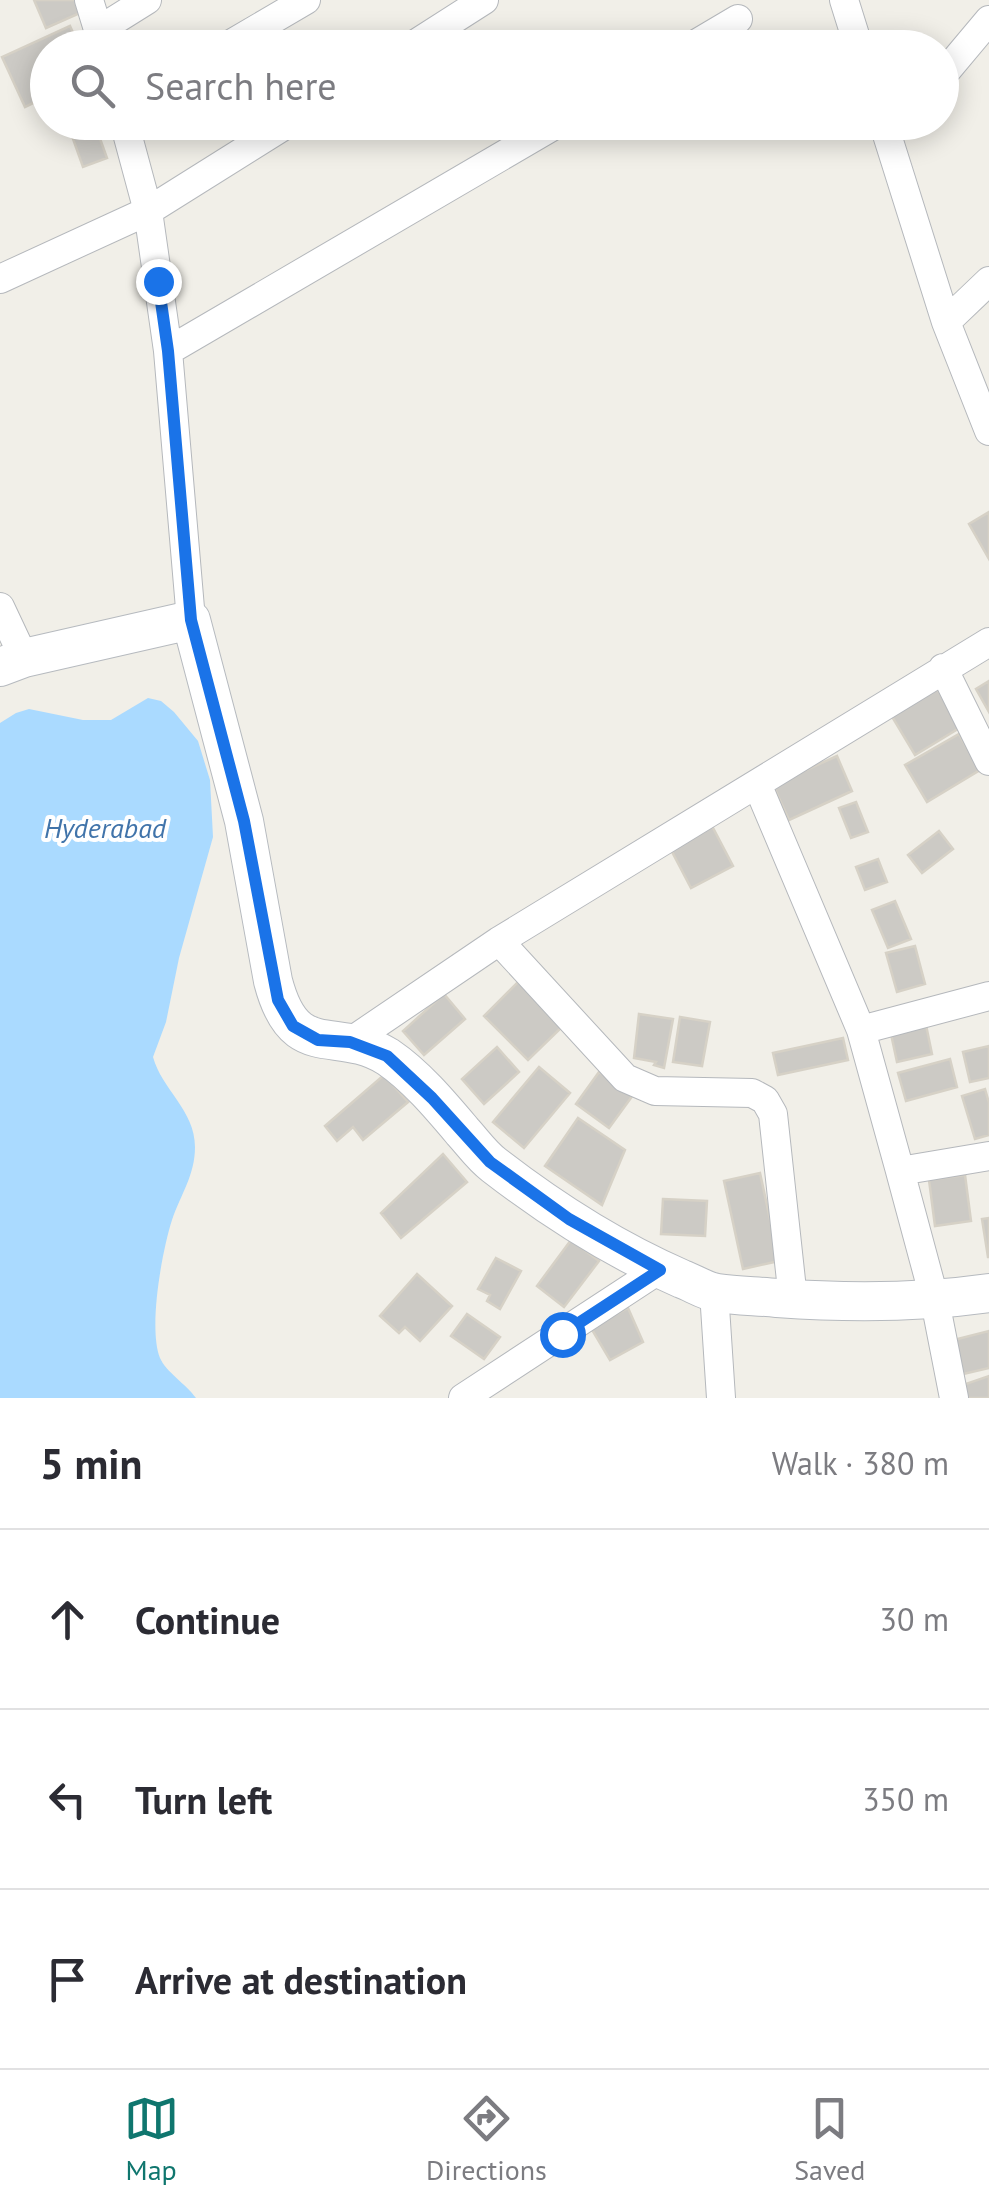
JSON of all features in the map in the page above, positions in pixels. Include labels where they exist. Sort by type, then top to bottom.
[{"type":"street","points":[[89,0],[98,30]]},
{"type":"street","points":[[111,30],[147,0]]},
{"type":"street","points":[[255,30],[306,0]]},
{"type":"street","points":[[437,30],[484,0]]},
{"type":"street","points":[[844,0],[853,30]]},
{"type":"street","points":[[719,30],[738,19]]},
{"type":"street","points":[[959,56],[989,20]]},
{"type":"street","points":[[129,140],[148,212],[168,351],[191,620],[244,821],[278,1000],[293,1026],[318,1040],[350,1042],[387,1056],[490,1162],[569,1219],[660,1270],[714,1292],[824,1301],[934,1301],[989,1294]]},
{"type":"street","points":[[0,279],[148,212],[262,140]]},
{"type":"street","points":[[168,351],[529,140]]},
{"type":"street","points":[[894,140],[946,322],[989,432]]},
{"type":"street","points":[[946,322],[989,281]]},
{"type":"street","points":[[0,607],[12,663],[191,620]]},
{"type":"street","points":[[350,1042],[499,941],[989,642]]},
{"type":"street","points":[[943,668],[989,760]]},
{"type":"street","points":[[757,784],[861,1030],[934,1301],[954,1398]]},
{"type":"street","points":[[499,941],[625,1078],[655,1091],[752,1094],[765,1100],[774,1114],[793,1299]]},
{"type":"street","points":[[861,1030],[989,996]]},
{"type":"street","points":[[900,1171],[989,1156]]},
{"type":"street","points":[[463,1398],[660,1270]]},
{"type":"street","points":[[714,1292],[721,1398]]},
{"type":"water","name":"Hyderabad","points":[[148,698],[161,701],[174,712],[198,741],[210,780],[213,837],[179,958],[166,1022],[153,1057],[190,1122],[195,1147],[190,1176],[164,1250],[156,1309],[157,1345],[163,1363],[196,1398],[0,1398],[0,723],[29,709],[83,720],[111,720]]},
{"type":"building","points":[[34,0],[82,0],[87,10],[46,28]]},
{"type":"building","points":[[30,44],[30,105],[25,107],[2,57]]},
{"type":"building","points":[[73,140],[100,140],[107,158],[83,167]]},
{"type":"building","points":[[989,512],[989,559],[969,524]]},
{"type":"building","points":[[989,681],[989,712],[976,689]]},
{"type":"building","points":[[936,687],[961,727],[915,755],[891,715]]},
{"type":"building","points":[[959,734],[980,770],[927,802],[905,765]]},
{"type":"building","points":[[837,756],[852,791],[789,820],[773,785]]},
{"type":"building","points":[[856,802],[868,832],[851,838],[839,808]]},
{"type":"building","points":[[711,824],[733,866],[691,888],[669,846]]},
{"type":"building","points":[[939,831],[953,849],[922,873],[908,855]]},
{"type":"building","points":[[878,859],[887,882],[865,890],[856,867]]},
{"type":"building","points":[[895,901],[911,939],[888,948],[872,910]]},
{"type":"building","points":[[915,946],[925,984],[897,992],[886,953]]},
{"type":"building","points":[[519,981],[563,1026],[528,1060],[484,1016]]},
{"type":"building","points":[[444,994],[465,1019],[424,1055],[403,1031]]},
{"type":"building","points":[[639,1014],[673,1019],[664,1068],[654,1065],[656,1062],[634,1058]]},
{"type":"building","points":[[680,1017],[710,1022],[702,1066],[673,1062]]},
{"type":"building","points":[[926,1025],[932,1054],[897,1062],[891,1034]]},
{"type":"building","points":[[843,1038],[848,1060],[778,1075],[773,1053]]},
{"type":"building","points":[[989,1046],[989,1078],[970,1082],[963,1052]]},
{"type":"building","points":[[497,1047],[519,1072],[484,1104],[462,1079]]},
{"type":"building","points":[[950,1059],[957,1087],[906,1101],[898,1073]]},
{"type":"building","points":[[539,1067],[570,1093],[524,1148],[493,1122]]},
{"type":"building","points":[[599,1072],[633,1095],[609,1128],[576,1104]]},
{"type":"building","points":[[384,1075],[408,1102],[363,1140],[353,1127],[337,1141],[325,1126]]},
{"type":"building","points":[[985,1089],[989,1135],[975,1139],[962,1096]]},
{"type":"building","points":[[578,1118],[625,1150],[602,1205],[545,1166]]},
{"type":"building","points":[[443,1154],[467,1182],[401,1238],[381,1213]]},
{"type":"building","points":[[760,1173],[779,1261],[743,1269],[724,1181]]},
{"type":"building","points":[[965,1175],[971,1221],[935,1226],[929,1180]]},
{"type":"building","points":[[663,1199],[707,1201],[705,1236],[661,1234]]},
{"type":"building","points":[[989,1218],[989,1257],[988,1257],[982,1219]]},
{"type":"building","points":[[571,1240],[599,1261],[564,1307],[537,1286]]},
{"type":"building","points":[[496,1258],[521,1271],[500,1309],[487,1301],[490,1295],[478,1289]]},
{"type":"building","points":[[417,1274],[452,1306],[420,1341],[405,1327],[399,1333],[380,1316]]},
{"type":"building","points":[[628,1308],[643,1342],[610,1360],[591,1328]]},
{"type":"building","points":[[467,1314],[500,1337],[484,1359],[451,1336]]},
{"type":"building","points":[[989,1331],[989,1368],[959,1375],[950,1341]]},
{"type":"building","points":[[989,1376],[989,1398],[964,1398],[960,1386]]},
{"type":"route","points":[[158,281],[168,351],[191,620],[244,821],[278,1000],[293,1026],[318,1040],[350,1042],[387,1056],[432,1098],[490,1162],[569,1219],[660,1270],[562,1334]]}]
